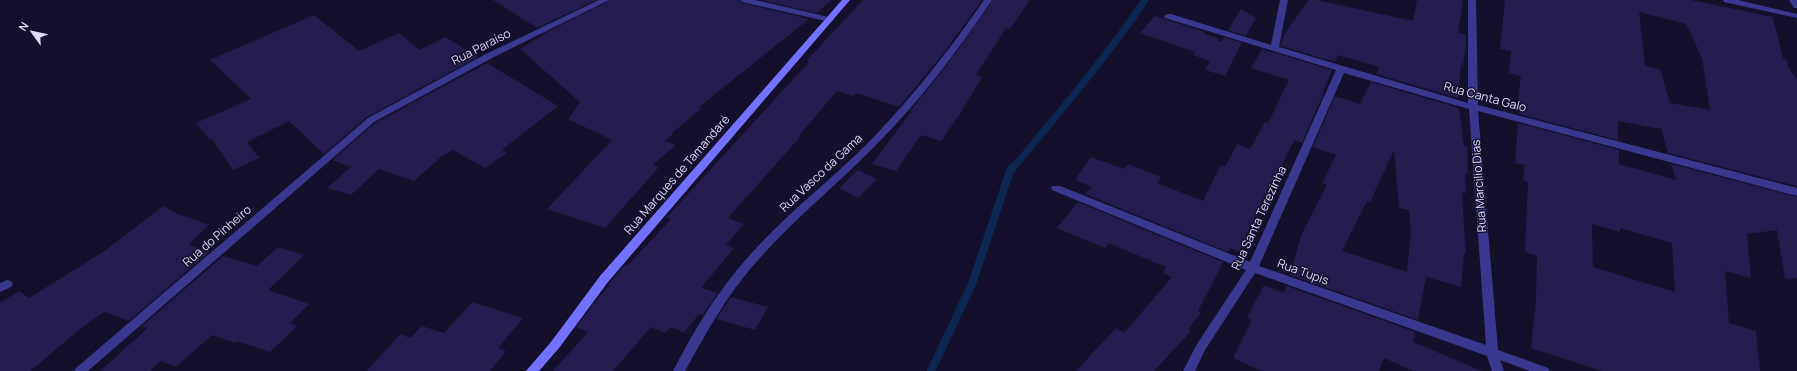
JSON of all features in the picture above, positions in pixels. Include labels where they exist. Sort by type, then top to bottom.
[{"type":"street","name":"Rua Paraíso","points":[[371,120],[489,56],[605,0]]},
{"type":"street","points":[[745,0],[830,20]]},
{"type":"street","name":"Rua Marques de Tamandaré","points":[[532,371],[555,345],[604,279],[846,0]]},
{"type":"street","name":"Rua Vasco da Gama","points":[[679,371],[707,322],[747,265],[793,216],[872,144],[928,80],[988,0]]},
{"type":"street","points":[[1274,49],[1284,0]]},
{"type":"street","name":"Rua Marcilio Dias","points":[[1472,0],[1473,107],[1492,353],[1498,371]]},
{"type":"street","points":[[1727,0],[1797,16]]},
{"type":"street","points":[[1793,0],[1797,6]]},
{"type":"street","name":"Rua Canta Galo","points":[[1168,16],[1341,69],[1473,107],[1797,192]]},
{"type":"street","name":"Rua Santa Terezinha","points":[[1189,371],[1202,347],[1253,268],[1341,69]]},
{"type":"street","name":"Rua do Pinheiro","points":[[80,371],[371,120]]},
{"type":"street","name":"Rua Tupis","points":[[1056,188],[1253,268],[1544,371]]},
{"type":"building","points":[[493,0],[596,0],[537,28]]},
{"type":"building","points":[[610,0],[740,0],[742,3],[809,19],[699,107],[702,108],[672,133],[673,134],[665,141],[676,145],[652,165],[659,167],[605,228],[547,209],[612,140],[568,119],[580,102],[520,49],[545,33]]},
{"type":"building","points":[[762,0],[832,0],[816,13]]},
{"type":"building","points":[[863,0],[982,0],[943,54],[899,107],[856,93],[853,96],[837,91],[798,137],[800,137],[728,218],[744,224],[726,245],[734,248],[701,288],[718,293],[703,315],[699,314],[684,333],[671,327],[666,333],[651,327],[613,371],[553,371],[588,332],[576,327],[610,285],[608,284],[671,219],[666,218],[809,62],[807,60]]},
{"type":"building","points":[[993,0],[1030,0],[1010,29],[1006,28],[976,75],[982,77],[960,114],[941,141],[921,135],[896,171],[872,164],[912,111],[910,111],[952,58]]},
{"type":"building","points":[[1309,0],[1317,0],[1413,21],[1417,0],[1463,0],[1458,33],[1466,35],[1466,44],[1463,65],[1461,65],[1458,98],[1376,74],[1379,67],[1338,55],[1335,62],[1281,46],[1283,36]]},
{"type":"building","points":[[1505,0],[1691,0],[1773,17],[1783,59],[1787,60],[1788,66],[1797,80],[1797,186],[1668,153],[1661,129],[1618,121],[1618,140],[1519,114],[1520,102],[1518,101],[1521,76],[1509,73],[1511,51],[1500,49]],"holes":[[[1639,12],[1686,24],[1702,58],[1710,110],[1670,103],[1660,69],[1645,66]]]},
{"type":"building","points":[[1241,9],[1256,18],[1246,36],[1228,30]]},
{"type":"building","points":[[314,15],[359,51],[399,33],[420,50],[445,37],[478,57],[367,117],[324,154],[289,121],[247,142],[259,158],[233,170],[212,139],[210,140],[196,123],[251,99],[210,60]]},
{"type":"building","points":[[1155,16],[1205,32],[1204,34],[1220,39],[1218,41],[1222,42],[1224,37],[1242,43],[1225,76],[1205,70],[1210,61],[1193,55],[1195,52],[1140,33]]},
{"type":"building","points":[[1262,49],[1332,70],[1302,143],[1295,140],[1291,146],[1280,169],[1278,169],[1271,182],[1239,252],[1230,248],[1228,252],[1085,194],[1092,187],[1075,180],[1091,157],[1124,169],[1128,164],[1161,177],[1157,183],[1203,201],[1221,165],[1225,167],[1237,144],[1250,149],[1265,122],[1268,123],[1289,80],[1251,68]]},
{"type":"building","points":[[487,63],[558,106],[502,150],[507,153],[485,168],[453,150],[441,157],[414,181],[379,169],[351,195],[327,188],[351,167],[332,160],[375,123]]},
{"type":"building","points":[[1371,82],[1459,108],[1464,146],[1467,146],[1468,174],[1465,173],[1466,193],[1462,193],[1466,254],[1464,253],[1461,287],[1426,277],[1418,320],[1290,275],[1301,236],[1327,185],[1322,183],[1336,155],[1313,147],[1335,96],[1360,104]],"holes":[[[1394,150],[1399,208],[1409,210],[1411,231],[1407,272],[1342,251],[1367,201],[1370,202]]]},
{"type":"building","points":[[1518,123],[1619,150],[1619,164],[1676,180],[1671,164],[1797,197],[1797,278],[1785,279],[1777,230],[1747,234],[1751,278],[1725,271],[1729,323],[1756,331],[1760,371],[1602,371],[1531,348],[1536,300],[1537,256],[1525,252],[1528,182],[1523,180],[1525,165],[1515,163]],"holes":[[[1592,224],[1620,232],[1620,228],[1672,243],[1675,292],[1593,267]]]},
{"type":"building","points":[[858,170],[877,179],[858,198],[839,188]]},
{"type":"building","points":[[1078,202],[1223,262],[1198,311],[1201,313],[1188,329],[1191,331],[1154,371],[1076,371],[1116,328],[1124,333],[1172,277],[1163,273],[1166,267],[1108,243],[1105,248],[1057,228]]},
{"type":"building","points":[[163,206],[173,212],[209,225],[188,245],[210,251],[129,321],[104,312],[85,325],[30,371],[0,371],[0,303],[19,291],[29,298],[106,250]]},
{"type":"building","points":[[278,247],[304,255],[268,290],[309,304],[290,323],[297,326],[270,352],[237,341],[235,343],[212,335],[176,367],[161,361],[150,371],[100,371],[148,328],[142,326],[223,256],[257,266]]},
{"type":"building","points":[[1264,285],[1284,293],[1287,286],[1415,332],[1413,342],[1482,371],[1413,371],[1384,358],[1379,371],[1261,371],[1233,358],[1252,320],[1247,318]]},
{"type":"building","points":[[731,297],[768,307],[755,330],[716,319]]},
{"type":"building","points":[[472,302],[523,318],[498,348],[506,351],[490,371],[367,371],[400,334],[410,338],[422,326],[444,333]]},
{"type":"waterway","points":[[1013,168],[1098,65],[1145,0]]},
{"type":"waterway","points":[[931,371],[972,284],[1010,171],[1013,167]]}]
